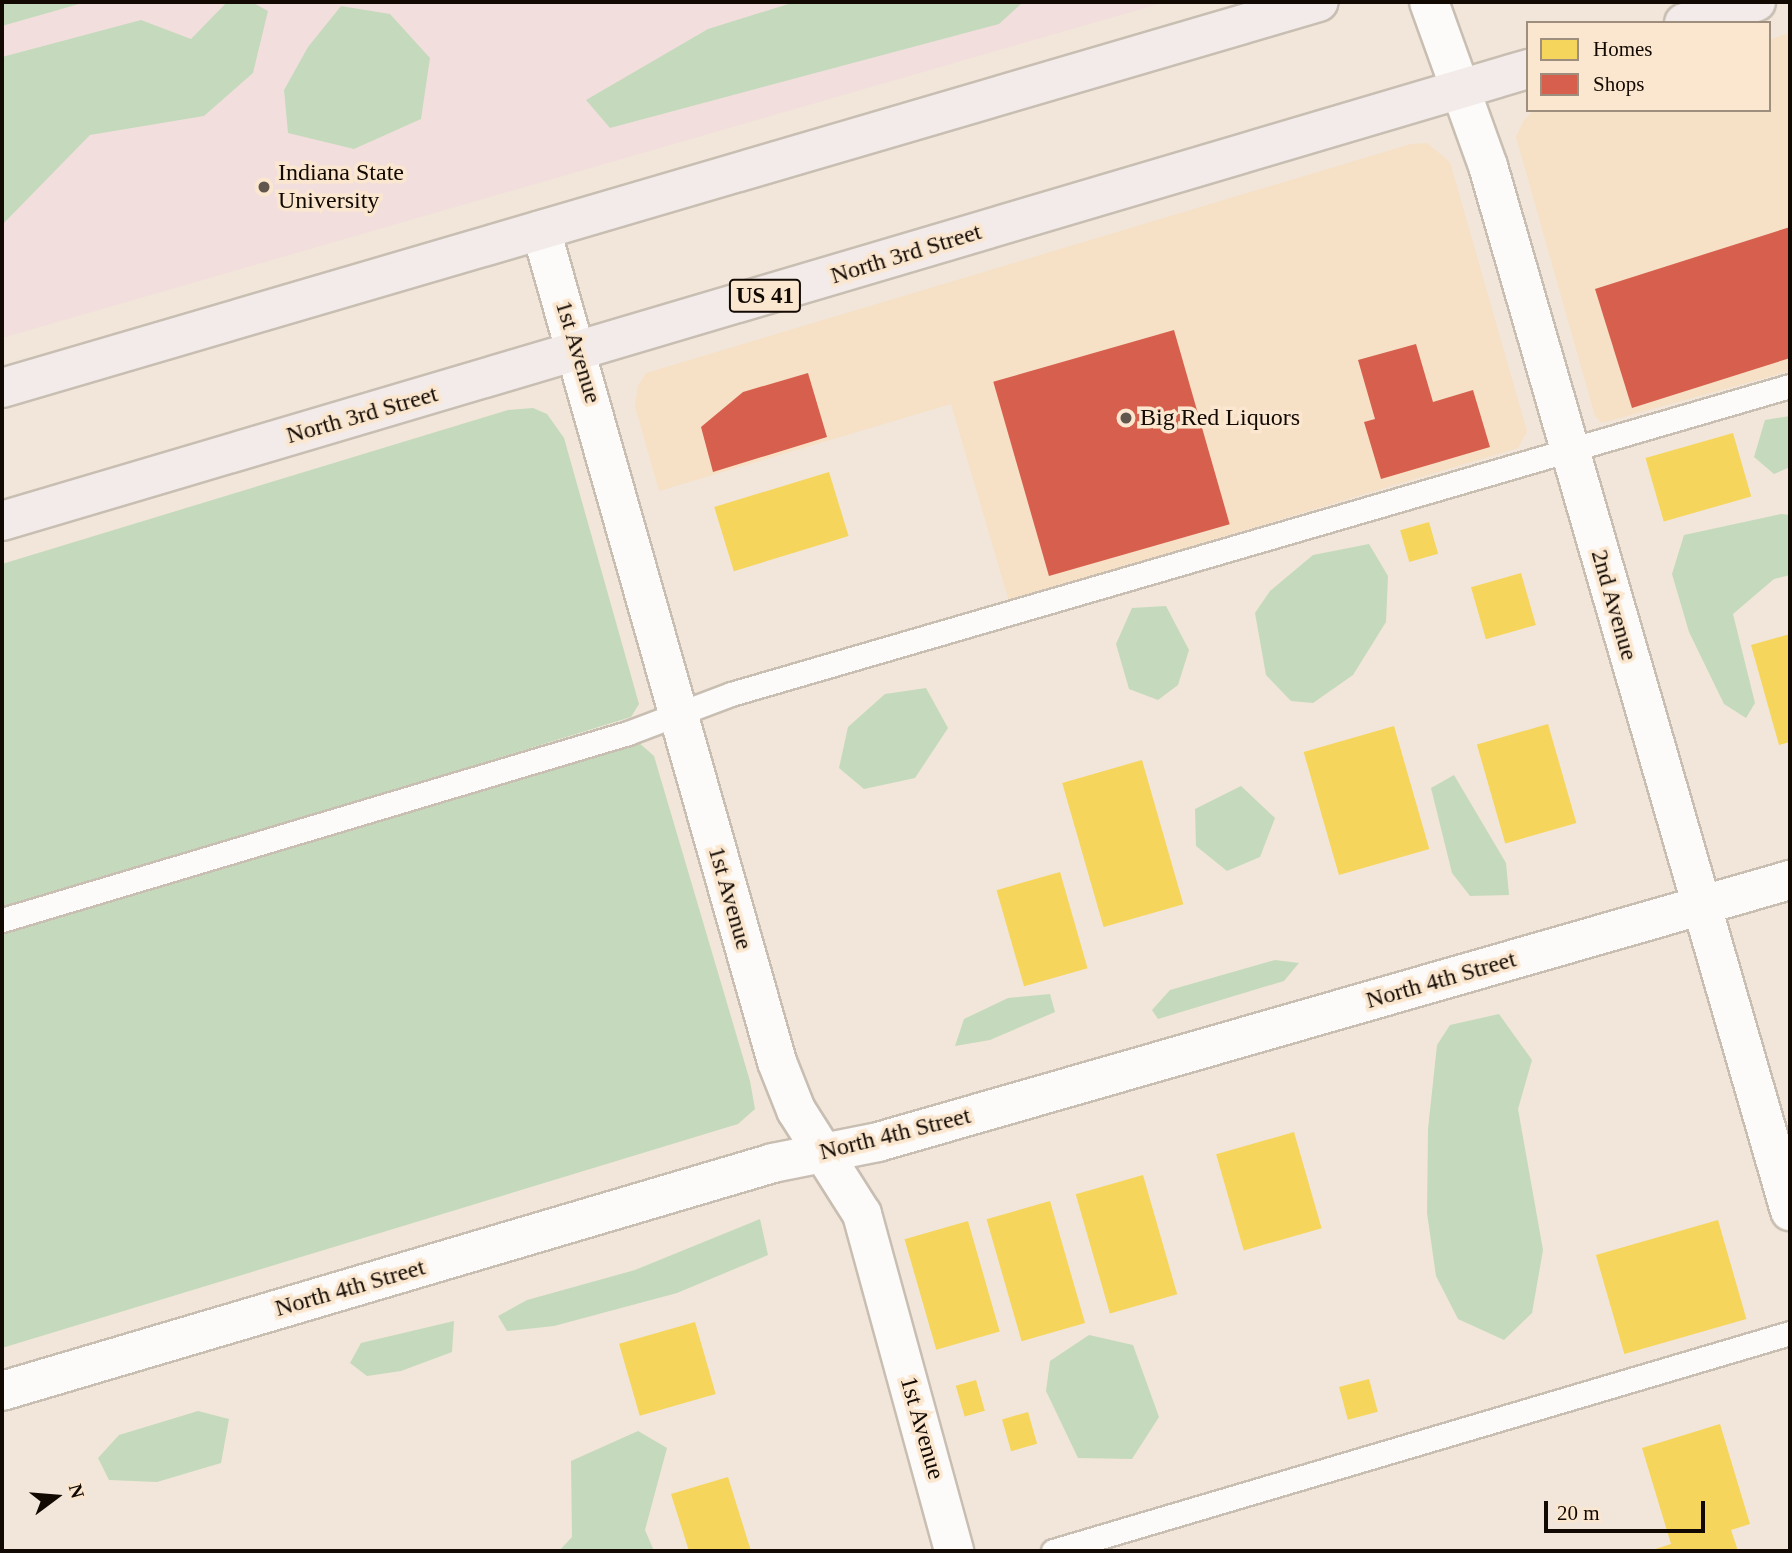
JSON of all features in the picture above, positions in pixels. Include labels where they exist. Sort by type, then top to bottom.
[{"type":"highway","points":[[2,388],[1319,2]]},
{"type":"highway","points":[[1691,21],[1756,2]]},
{"type":"highway","name":"North 3rd Street","points":[[2,521],[1526,70]]},
{"type":"street","name":"2nd Avenue","points":[[1429,2],[1488,166],[1790,1211]]},
{"type":"street","name":"1st Avenue","points":[[541,230],[578,352],[677,713],[778,1062],[796,1110],[862,1214],[954,1551]]},
{"type":"street","name":"North 4th Street","points":[[2,1391],[760,1167],[892,1138],[1790,880]]},
{"type":"lane","points":[[2,920],[628,733],[731,694],[1790,386]]},
{"type":"lane","points":[[1053,1551],[1790,1332]]},
{"type":"shaded area","name":"Indiana State University","points":[[2,2],[1166,2],[2,338]]},
{"type":"shaded area","points":[[1790,33],[1790,371],[1602,423],[1595,416],[1516,137],[1524,120],[1532,112],[1771,112],[1771,39]]},
{"type":"shaded area","points":[[1427,143],[1450,162],[1527,431],[1518,448],[1009,601],[951,404],[659,491],[635,406],[638,386],[646,373],[1411,144]]},
{"type":"green space","points":[[2,2],[86,2],[2,26]]},
{"type":"green space","points":[[227,2],[252,2],[268,11],[253,73],[204,116],[90,135],[2,225],[2,57],[141,20],[191,39]]},
{"type":"green space","points":[[795,2],[1021,4],[999,24],[610,128],[586,100],[708,29]]},
{"type":"green space","points":[[341,6],[390,14],[430,58],[421,119],[354,149],[288,133],[284,90],[308,47]]},
{"type":"green space","points":[[533,408],[547,414],[564,438],[639,704],[631,717],[2,911],[2,564],[508,410]]},
{"type":"green space","points":[[1790,416],[1790,467],[1774,474],[1754,457],[1765,420]]},
{"type":"green space","points":[[1781,514],[1790,515],[1790,575],[1774,579],[1733,614],[1755,703],[1746,718],[1724,704],[1689,632],[1672,574],[1684,535]]},
{"type":"green space","points":[[1369,544],[1388,576],[1386,622],[1353,675],[1313,703],[1291,701],[1266,675],[1255,613],[1270,591],[1313,555]]},
{"type":"green space","points":[[1166,606],[1189,650],[1178,685],[1158,700],[1129,689],[1116,644],[1132,608]]},
{"type":"green space","points":[[926,688],[948,728],[915,778],[864,789],[839,768],[848,727],[885,694]]},
{"type":"green space","points":[[637,741],[654,756],[750,1081],[755,1109],[738,1124],[2,1348],[2,933]]},
{"type":"green space","points":[[1454,775],[1506,863],[1509,895],[1470,896],[1452,873],[1431,788]]},
{"type":"green space","points":[[1241,786],[1275,818],[1260,857],[1227,871],[1196,846],[1195,809]]},
{"type":"green space","points":[[1275,960],[1299,963],[1284,981],[1158,1019],[1152,1010],[1170,990]]},
{"type":"green space","points":[[1050,994],[1055,1012],[990,1040],[955,1046],[964,1019],[1008,998]]},
{"type":"green space","points":[[1499,1014],[1532,1060],[1518,1109],[1543,1250],[1532,1313],[1504,1340],[1458,1319],[1436,1276],[1427,1213],[1428,1129],[1437,1045],[1450,1025]]},
{"type":"green space","points":[[760,1219],[768,1255],[677,1293],[554,1326],[507,1331],[498,1316],[527,1300],[635,1270]]},
{"type":"green space","points":[[454,1321],[452,1352],[401,1371],[367,1376],[350,1363],[361,1343]]},
{"type":"green space","points":[[1089,1335],[1133,1345],[1159,1417],[1132,1459],[1078,1458],[1046,1391],[1050,1361]]},
{"type":"green space","points":[[198,1411],[229,1419],[221,1463],[157,1482],[109,1480],[98,1458],[119,1435]]},
{"type":"green space","points":[[638,1431],[667,1448],[645,1530],[654,1551],[559,1551],[572,1537],[571,1461]]},
{"type":"building: Homes","points":[[1733,433],[1751,496],[1664,522],[1646,458]]},
{"type":"building: Homes","points":[[829,472],[849,536],[734,571],[714,507]]},
{"type":"building: Homes","points":[[1429,522],[1438,554],[1409,562],[1400,530]]},
{"type":"building: Homes","points":[[1521,573],[1536,625],[1486,639],[1471,587]]},
{"type":"building: Homes","points":[[1790,634],[1790,742],[1779,745],[1751,645]]},
{"type":"building: Homes","points":[[1548,724],[1576,823],[1505,843],[1477,744]]},
{"type":"building: Homes","points":[[1394,726],[1429,849],[1339,875],[1304,752]]},
{"type":"building: Homes","points":[[1142,760],[1183,904],[1104,927],[1062,783]]},
{"type":"building: Homes","points":[[1060,872],[1088,968],[1024,986],[997,890]]},
{"type":"building: Homes","points":[[1294,1132],[1322,1228],[1244,1250],[1216,1154]]},
{"type":"building: Homes","points":[[1143,1175],[1177,1294],[1110,1313],[1076,1194]]},
{"type":"building: Homes","points":[[1050,1201],[1085,1323],[1022,1341],[987,1219]]},
{"type":"building: Homes","points":[[1718,1220],[1746,1319],[1624,1354],[1596,1255]]},
{"type":"building: Homes","points":[[968,1221],[1000,1332],[936,1350],[905,1239]]},
{"type":"building: Homes","points":[[695,1322],[716,1394],[640,1416],[619,1344]]},
{"type":"building: Homes","points":[[1369,1379],[1378,1412],[1348,1420],[1339,1387]]},
{"type":"building: Homes","points":[[976,1380],[985,1411],[965,1417],[956,1386]]},
{"type":"building: Homes","points":[[1028,1412],[1037,1444],[1011,1451],[1002,1419]]},
{"type":"building: Homes","points":[[1720,1424],[1750,1524],[1731,1530],[1738,1551],[1649,1551],[1671,1544],[1642,1448]]},
{"type":"building: Homes","points":[[728,1477],[751,1551],[689,1551],[671,1494]]},
{"type":"building: Shops","points":[[1790,227],[1790,358],[1632,408],[1595,289]]},
{"type":"building: Shops","points":[[1174,330],[1230,524],[1049,576],[993,382]]},
{"type":"building: Shops","points":[[1416,344],[1433,402],[1473,390],[1490,447],[1381,479],[1364,422],[1375,419],[1358,360]]},
{"type":"building: Shops","points":[[808,373],[827,437],[713,472],[701,427],[743,392]]},
{"type":"place","name":"Indiana State University","points":[[264,187]]},
{"type":"place","name":"Big Red Liquors","points":[[1126,418]]}]
